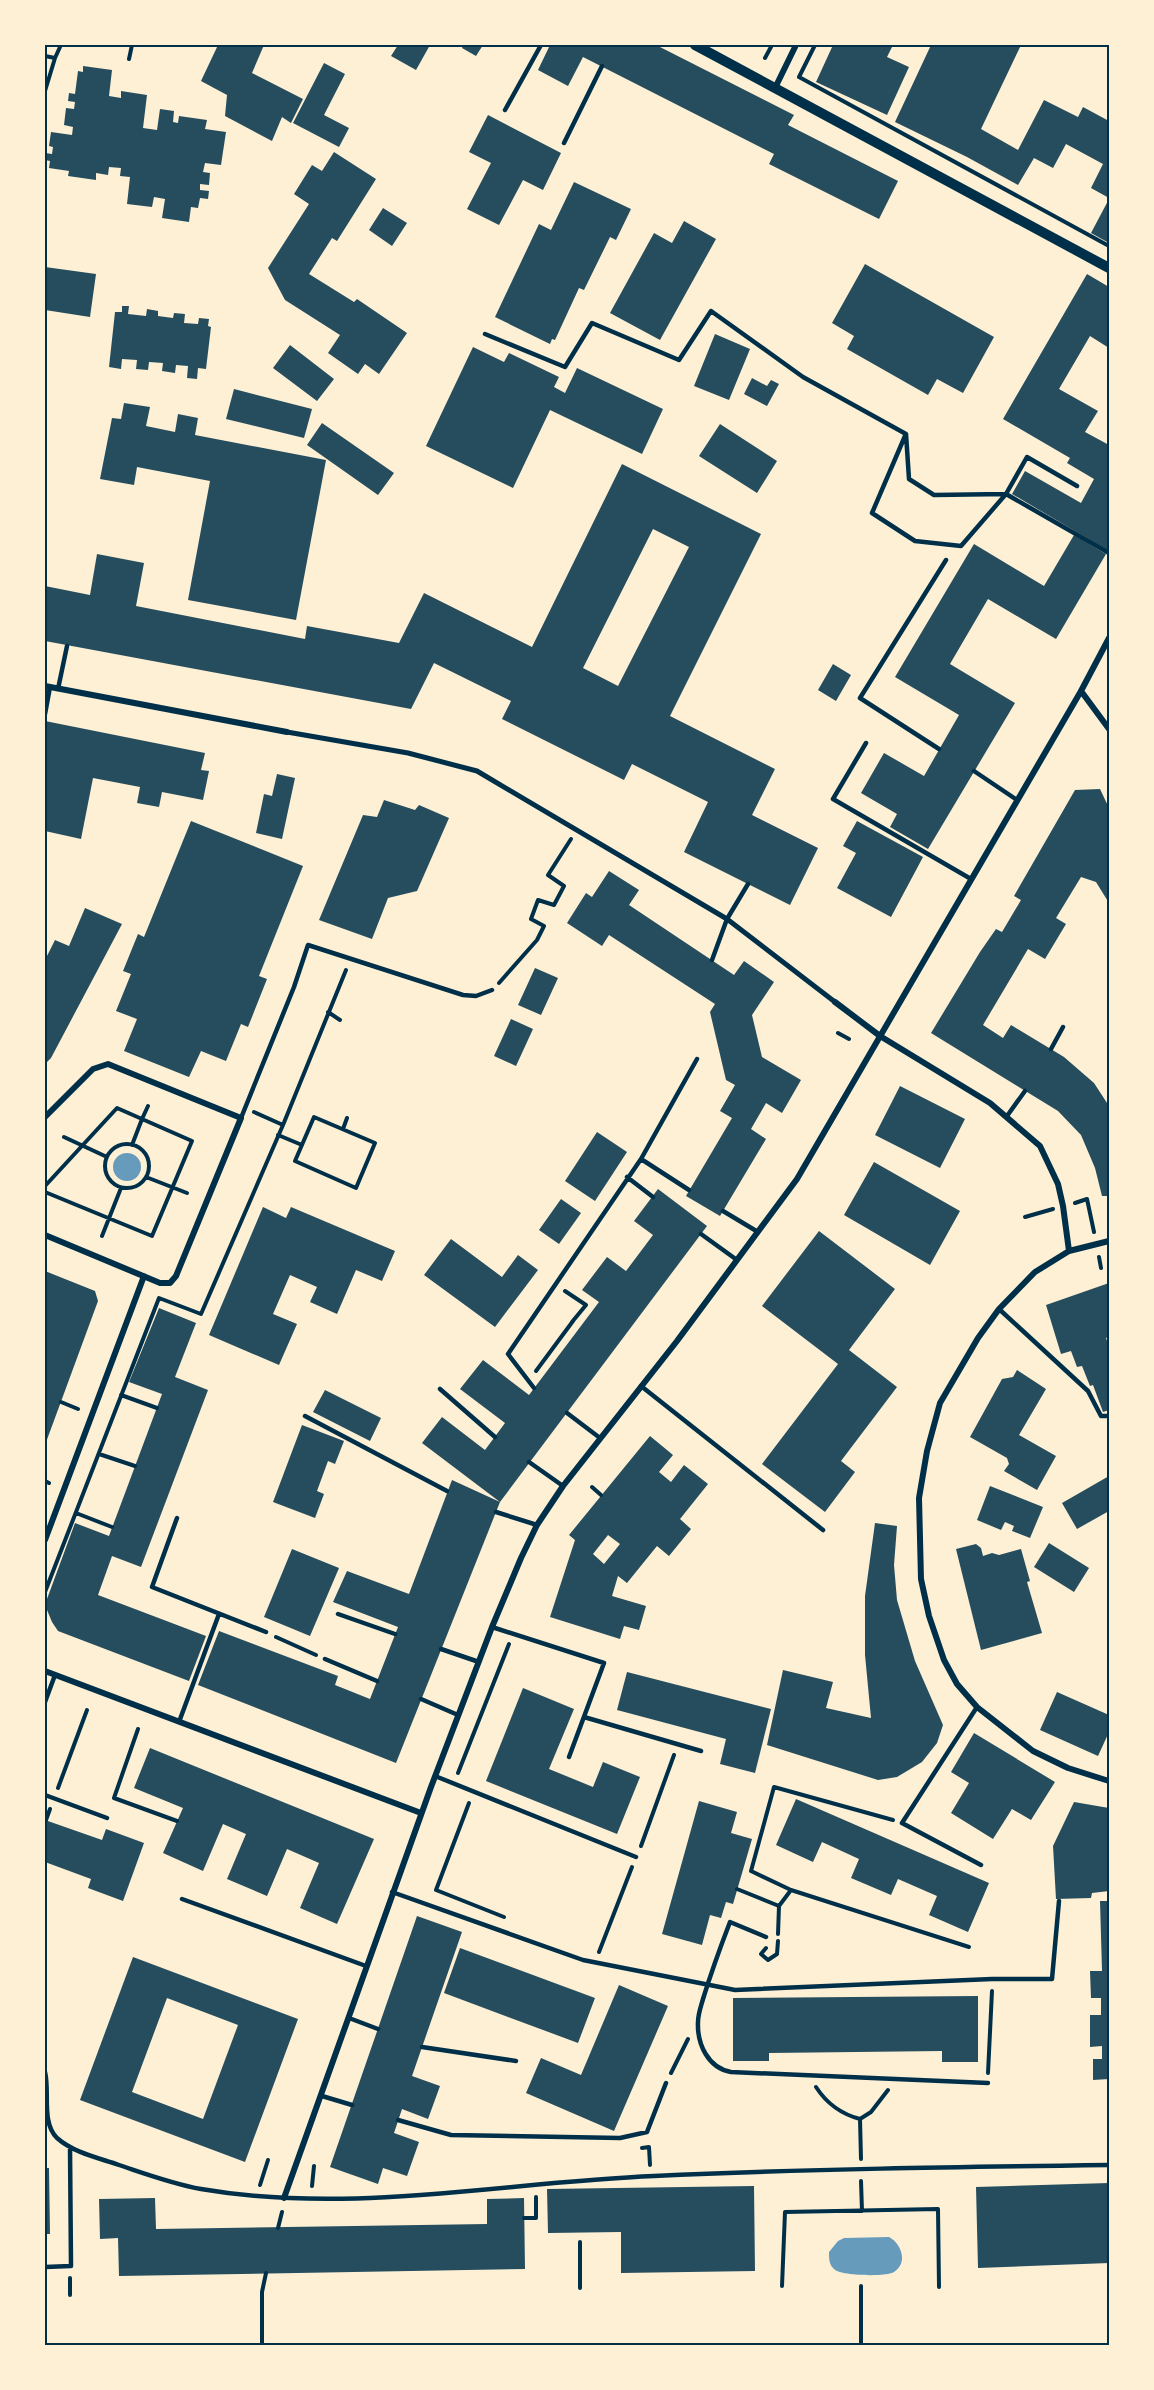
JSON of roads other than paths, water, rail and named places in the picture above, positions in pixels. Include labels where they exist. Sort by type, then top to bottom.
[{"type":"street","points":[[695,45],[1109,268]]},
{"type":"street","points":[[776,88],[796,45]]},
{"type":"street","points":[[284,2198],[421,1813],[492,1627],[537,1525],[563,1486],[797,1179],[1109,638]]},
{"type":"street","points":[[47,687],[408,753],[477,771],[727,919],[880,1036],[990,1103],[1007,1116],[1040,1146],[1058,1184],[1069,1251]]},
{"type":"street","points":[[1080,691],[1109,729]]},
{"type":"street","points":[[45,1117],[93,1069],[108,1064],[241,1118],[176,1276],[170,1283],[165,1284],[144,1276],[45,1235]]},
{"type":"street","points":[[1109,1241],[1069,1251],[1035,1272],[999,1309],[978,1338],[940,1403],[927,1451],[919,1498],[921,1579],[928,1616],[944,1660],[957,1684],[977,1707],[1033,1751],[1068,1768],[1109,1781]]},
{"type":"street","points":[[45,1540],[144,1276]]},
{"type":"street","points":[[45,1671],[421,1813]]},
{"type":"lane","points":[[505,110],[541,45]]},
{"type":"lane","points":[[564,143],[602,66]]},
{"type":"lane","points":[[485,334],[565,367],[592,323],[679,360],[711,311],[803,377],[906,434]]},
{"type":"lane","points":[[906,434],[909,479],[934,495],[1005,494],[1109,553]]},
{"type":"lane","points":[[906,434],[872,513],[915,541],[961,546],[1005,494],[1027,457],[1077,486]]},
{"type":"lane","points":[[939,749],[860,698],[946,560]]},
{"type":"lane","points":[[58,689],[67,645]]},
{"type":"lane","points":[[45,714],[47,687]]},
{"type":"lane","points":[[866,743],[833,799],[971,879]]},
{"type":"lane","points":[[974,771],[1017,800]]},
{"type":"lane","points":[[712,960],[727,919],[748,884]]},
{"type":"lane","points":[[241,1118],[294,987],[308,945],[463,995],[476,996],[492,990]]},
{"type":"lane","points":[[1051,1049],[1063,1027]]},
{"type":"lane","points":[[534,1388],[508,1354],[641,1159],[697,1059]]},
{"type":"lane","points":[[1007,1116],[1025,1091]]},
{"type":"lane","points":[[641,1159],[689,1190]]},
{"type":"lane","points":[[627,1177],[653,1197]]},
{"type":"lane","points":[[723,1211],[758,1232]]},
{"type":"lane","points":[[701,1234],[737,1260]]},
{"type":"lane","points":[[999,1309],[1088,1391],[1101,1416],[1109,1416]]},
{"type":"lane","points":[[641,1386],[823,1530]]},
{"type":"lane","points":[[440,1389],[495,1437]]},
{"type":"lane","points":[[567,1413],[600,1438]]},
{"type":"lane","points":[[304,1416],[447,1491]]},
{"type":"lane","points":[[529,1462],[563,1486]]},
{"type":"lane","points":[[496,1512],[537,1525]]},
{"type":"lane","points":[[177,1518],[152,1587],[266,1632]]},
{"type":"lane","points":[[179,1722],[219,1614]]},
{"type":"lane","points":[[338,1614],[395,1634]]},
{"type":"lane","points":[[492,1627],[604,1663],[569,1757]]},
{"type":"lane","points":[[441,1648],[479,1662]]},
{"type":"lane","points":[[325,1659],[377,1681]]},
{"type":"lane","points":[[45,1702],[55,1675]]},
{"type":"lane","points":[[421,1700],[458,1715]]},
{"type":"lane","points":[[977,1707],[902,1823],[981,1865]]},
{"type":"lane","points":[[584,1717],[701,1751]]},
{"type":"lane","points":[[435,1776],[636,1857]]},
{"type":"lane","points":[[45,1795],[107,1818]]},
{"type":"lane","points":[[392,1892],[583,1960],[735,1990],[992,1979],[1052,1979],[1059,1901]]},
{"type":"lane","points":[[183,1899],[366,1966]]},
{"type":"lane","points":[[766,1937],[730,1922],[707,1984],[698,2020],[707,2057],[721,2070],[988,2083]]},
{"type":"lane","points":[[349,2018],[378,2029]]},
{"type":"lane","points":[[422,2047],[516,2061]]},
{"type":"lane","points":[[45,2072],[49,2124],[56,2136],[70,2146],[164,2180],[202,2189],[284,2198],[364,2198],[651,2176],[861,2168],[1109,2165]]},
{"type":"lane","points":[[398,2120],[452,2135],[620,2138],[646,2132],[666,2083]]},
{"type":"lane","points":[[322,2096],[352,2105]]},
{"type":"lane","points":[[45,2267],[70,2266],[70,2146]]},
{"type":"water","points":[[127,1153],[137,1157],[141,1167],[137,1177],[127,1181],[117,1177],[113,1167],[117,1157]]},
{"type":"water","points":[[889,2237],[894,2240],[902,2254],[901,2264],[890,2274],[845,2273],[831,2266],[829,2252],[838,2241],[844,2238]]}]
